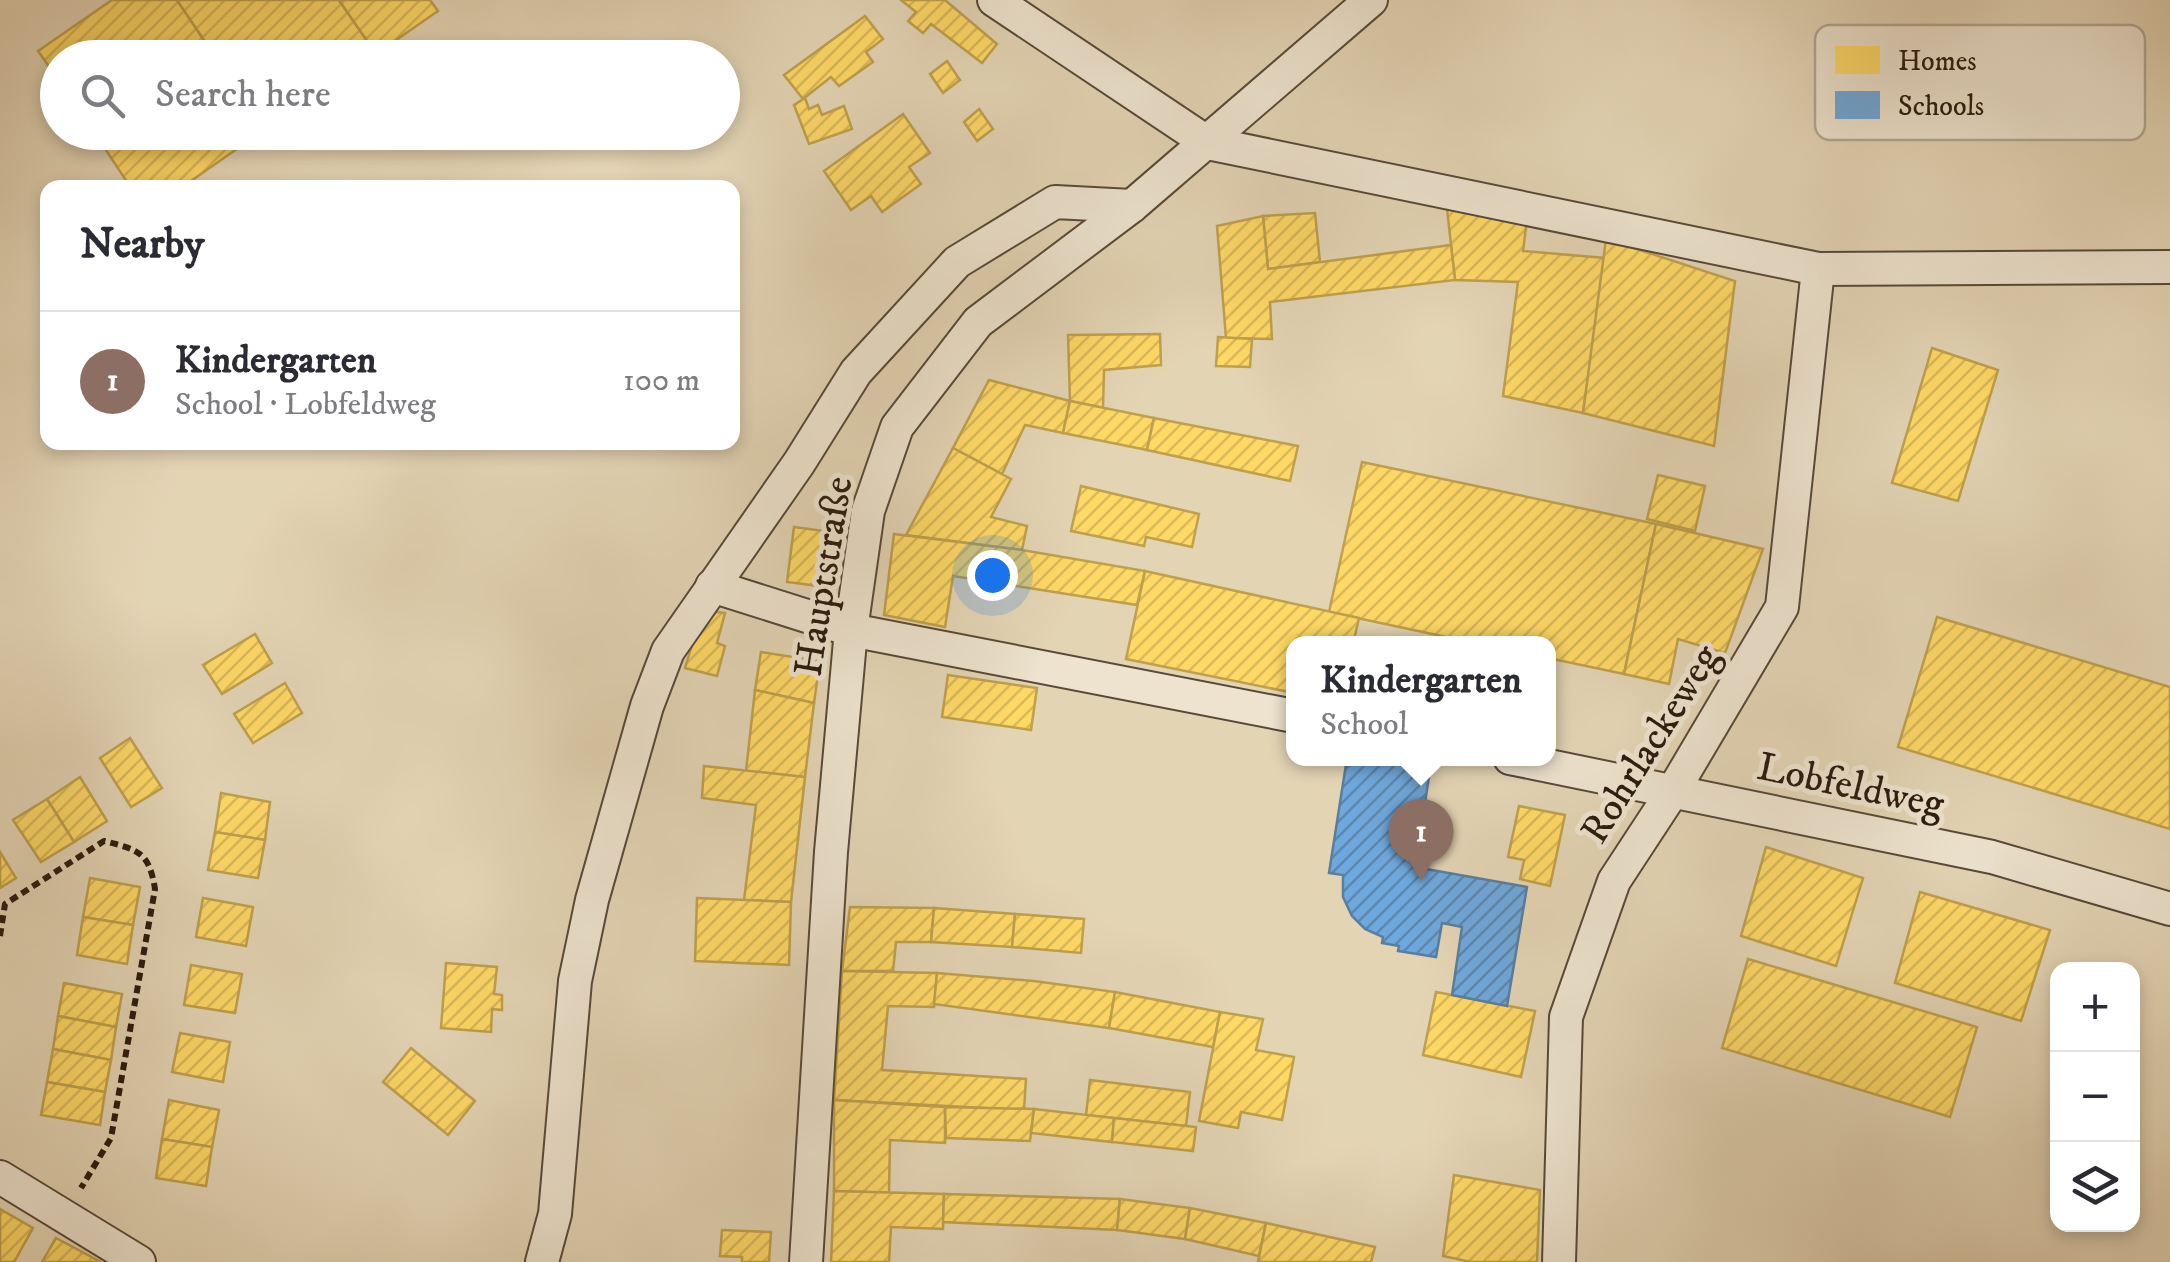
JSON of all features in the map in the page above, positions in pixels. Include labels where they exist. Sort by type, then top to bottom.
[{"type":"street","points":[[994,0],[1208,143],[1818,269],[2170,267]]},
{"type":"street","name":"Hauptstraße","points":[[806,1262],[831,852],[851,630],[868,511],[897,427],[978,322],[1132,206],[1371,0]]},
{"type":"street","points":[[542,1262],[556,1214],[575,980],[592,900],[646,706],[668,651],[799,463],[856,372],[957,262],[1055,202],[1132,206]]},
{"type":"street","name":"Rohrlackeweg","points":[[1559,1262],[1566,1016],[1614,881],[1674,790],[1782,607],[1818,269]]},
{"type":"street","points":[[712,586],[851,630],[1286,714]]},
{"type":"street","name":"Lobfeldweg","points":[[1551,766],[1992,856],[2170,909]]},
{"type":"street","points":[[0,1176],[139,1262]]},
{"type":"path","points":[[0,936],[6,904],[104,842],[144,856],[151,868],[155,889],[111,1138],[64,1216]]},
{"type":"building: Homes","points":[[112,0],[177,0],[204,40],[54,40]]},
{"type":"building: Homes","points":[[177,0],[339,0],[366,40],[204,40]]},
{"type":"building: Homes","points":[[339,0],[430,0],[438,11],[396,40],[366,40]]},
{"type":"building: Homes","points":[[901,0],[945,0],[997,44],[982,63],[931,24],[923,33],[908,21],[916,12]]},
{"type":"building: Homes","points":[[865,16],[883,39],[866,52],[873,62],[839,86],[831,77],[803,99],[784,75]]},
{"type":"building: Homes","points":[[947,61],[960,80],[943,93],[930,74]]},
{"type":"building: Homes","points":[[805,98],[809,109],[818,105],[822,115],[844,106],[852,129],[809,144],[794,105]]},
{"type":"building: Homes","points":[[979,109],[993,129],[977,141],[964,122]]},
{"type":"building: Homes","points":[[903,114],[930,153],[909,167],[921,184],[882,212],[871,196],[851,210],[824,171]]},
{"type":"building: Homes","points":[[106,150],[235,150],[192,180],[126,180]]},
{"type":"building: Homes","points":[[1447,209],[1527,219],[1523,251],[1605,258],[1583,413],[1503,396],[1518,282],[1455,280]]},
{"type":"building: Homes","points":[[1315,213],[1320,262],[1268,269],[1263,216]]},
{"type":"building: Homes","points":[[1263,216],[1268,269],[1451,245],[1455,280],[1270,302],[1272,339],[1226,338],[1217,226]]},
{"type":"building: Homes","points":[[1606,239],[1735,281],[1714,446],[1583,413]]},
{"type":"building: Homes","points":[[1160,334],[1161,365],[1104,370],[1103,408],[1070,401],[1068,335]]},
{"type":"building: Homes","points":[[1218,337],[1252,339],[1250,367],[1216,366]]},
{"type":"building: Homes","points":[[1932,348],[1998,370],[1958,501],[1892,483]]},
{"type":"building: Homes","points":[[989,380],[1070,401],[1063,433],[1025,425],[1002,474],[953,448]]},
{"type":"building: Homes","points":[[1070,401],[1154,418],[1147,450],[1063,433]]},
{"type":"building: Homes","points":[[1154,418],[1298,446],[1290,481],[1147,450]]},
{"type":"building: Homes","points":[[953,448],[1011,479],[991,517],[1027,526],[1022,550],[906,535]]},
{"type":"building: Homes","points":[[1362,462],[1656,524],[1624,674],[1556,660],[1556,636],[1442,636],[1329,612]]},
{"type":"building: Homes","points":[[1658,475],[1705,486],[1695,531],[1647,519]]},
{"type":"building: Homes","points":[[1081,486],[1199,514],[1192,547],[1146,537],[1144,546],[1071,531]]},
{"type":"building: Homes","points":[[1656,524],[1763,549],[1725,653],[1678,639],[1669,684],[1624,674]]},
{"type":"building: Homes","points":[[794,527],[832,532],[827,587],[787,582]]},
{"type":"building: Homes","points":[[894,534],[1145,571],[1137,605],[953,576],[945,627],[884,615]]},
{"type":"building: Homes","points":[[1145,571],[1359,618],[1355,636],[1286,636],[1286,691],[1126,659]]},
{"type":"building: Homes","points":[[709,611],[725,613],[717,643],[725,646],[717,676],[685,668],[700,619]]},
{"type":"building: Homes","points":[[1937,617],[2170,687],[2170,829],[1898,747]]},
{"type":"building: Homes","points":[[255,634],[272,663],[222,694],[203,665]]},
{"type":"building: Homes","points":[[761,652],[820,661],[814,703],[755,690]]},
{"type":"building: Homes","points":[[948,675],[1037,688],[1031,730],[942,717]]},
{"type":"building: Homes","points":[[285,683],[302,713],[253,743],[234,714]]},
{"type":"building: Homes","points":[[755,690],[814,703],[805,777],[746,771]]},
{"type":"building: Homes","points":[[130,738],[162,788],[131,807],[100,758]]},
{"type":"building: Homes","points":[[704,766],[805,777],[791,902],[744,900],[756,805],[702,798]]},
{"type":"building: Homes","points":[[80,777],[107,821],[74,842],[47,799]]},
{"type":"building: Homes","points":[[221,793],[270,802],[265,840],[215,832]]},
{"type":"building: Homes","points":[[47,799],[74,842],[41,862],[13,820]]},
{"type":"building: Homes","points":[[1519,806],[1565,815],[1550,886],[1520,879],[1524,860],[1508,857]]},
{"type":"building: Homes","points":[[215,832],[265,840],[258,878],[208,870]]},
{"type":"building: Homes","points":[[1766,847],[1863,878],[1836,966],[1741,936]]},
{"type":"building: Homes","points":[[0,852],[16,878],[0,888]]},
{"type":"building: Homes","points":[[90,878],[140,887],[133,925],[83,917]]},
{"type":"building: Homes","points":[[1920,892],[2050,930],[2021,1021],[1895,983]]},
{"type":"building: Homes","points":[[203,898],[253,907],[246,946],[196,937]]},
{"type":"building: Homes","points":[[697,898],[791,902],[789,965],[695,961]]},
{"type":"building: Homes","points":[[850,907],[934,908],[931,942],[896,942],[893,971],[842,971]]},
{"type":"building: Homes","points":[[934,908],[1015,914],[1012,947],[931,942]]},
{"type":"building: Homes","points":[[1015,914],[1084,919],[1081,953],[1012,947]]},
{"type":"building: Homes","points":[[83,917],[133,925],[127,964],[77,955]]},
{"type":"building: Homes","points":[[1748,959],[1977,1027],[1950,1117],[1722,1048]]},
{"type":"building: Homes","points":[[446,963],[497,967],[494,994],[502,995],[502,1010],[492,1009],[491,1032],[441,1028]]},
{"type":"building: Homes","points":[[191,965],[242,974],[235,1013],[184,1005]]},
{"type":"building: Homes","points":[[842,971],[937,973],[934,1007],[888,1006],[882,1070],[1026,1079],[1024,1110],[834,1100]]},
{"type":"building: Homes","points":[[937,973],[1115,992],[1109,1028],[934,1004]]},
{"type":"building: Homes","points":[[64,983],[122,994],[116,1027],[58,1016]]},
{"type":"building: Homes","points":[[1115,992],[1220,1012],[1213,1047],[1109,1028]]},
{"type":"building: Homes","points":[[1436,992],[1535,1011],[1521,1077],[1423,1055]]},
{"type":"building: Homes","points":[[1220,1012],[1263,1019],[1256,1050],[1294,1057],[1282,1120],[1241,1112],[1238,1128],[1199,1121]]},
{"type":"building: Homes","points":[[58,1016],[116,1027],[111,1060],[53,1049]]},
{"type":"building: Homes","points":[[180,1033],[230,1042],[223,1082],[172,1072]]},
{"type":"building: Homes","points":[[411,1048],[475,1101],[448,1135],[383,1082]]},
{"type":"building: Homes","points":[[53,1049],[111,1060],[105,1092],[47,1082]]},
{"type":"building: Homes","points":[[1090,1080],[1190,1092],[1186,1126],[1086,1115]]},
{"type":"building: Homes","points":[[47,1082],[105,1092],[100,1125],[41,1115]]},
{"type":"building: Homes","points":[[169,1100],[219,1110],[212,1147],[162,1139]]},
{"type":"building: Homes","points":[[834,1100],[945,1107],[945,1143],[890,1140],[889,1193],[834,1191]]},
{"type":"building: Homes","points":[[945,1107],[1034,1109],[1030,1141],[946,1138]]},
{"type":"building: Homes","points":[[1034,1109],[1114,1118],[1112,1142],[1031,1133]]},
{"type":"building: Homes","points":[[1114,1118],[1196,1127],[1193,1151],[1112,1142]]},
{"type":"building: Homes","points":[[162,1139],[212,1147],[206,1186],[156,1178]]},
{"type":"building: Homes","points":[[1454,1175],[1540,1190],[1537,1262],[1471,1262],[1443,1256]]},
{"type":"building: Homes","points":[[834,1191],[944,1194],[943,1229],[891,1227],[889,1262],[831,1262]]},
{"type":"building: Homes","points":[[944,1194],[1120,1199],[1117,1230],[943,1222]]},
{"type":"building: Homes","points":[[1120,1199],[1190,1208],[1185,1239],[1117,1230]]},
{"type":"building: Homes","points":[[1190,1208],[1266,1223],[1259,1256],[1185,1239]]},
{"type":"building: Homes","points":[[0,1209],[33,1228],[14,1262],[0,1262]]},
{"type":"building: Homes","points":[[1266,1223],[1375,1247],[1371,1262],[1258,1262]]},
{"type":"building: Homes","points":[[722,1230],[771,1232],[769,1262],[742,1262],[742,1257],[720,1256]]},
{"type":"building: Homes","points":[[56,1238],[101,1262],[42,1262]]},
{"type":"building: Schools","points":[[1346,766],[1431,766],[1415,867],[1527,887],[1507,1006],[1452,995],[1462,927],[1442,923],[1436,957],[1398,951],[1399,946],[1382,943],[1383,937],[1365,929],[1352,916],[1343,897],[1343,875],[1329,873]]},
{"type":"place","name":"Kindergarten","points":[[1421,881]]}]
